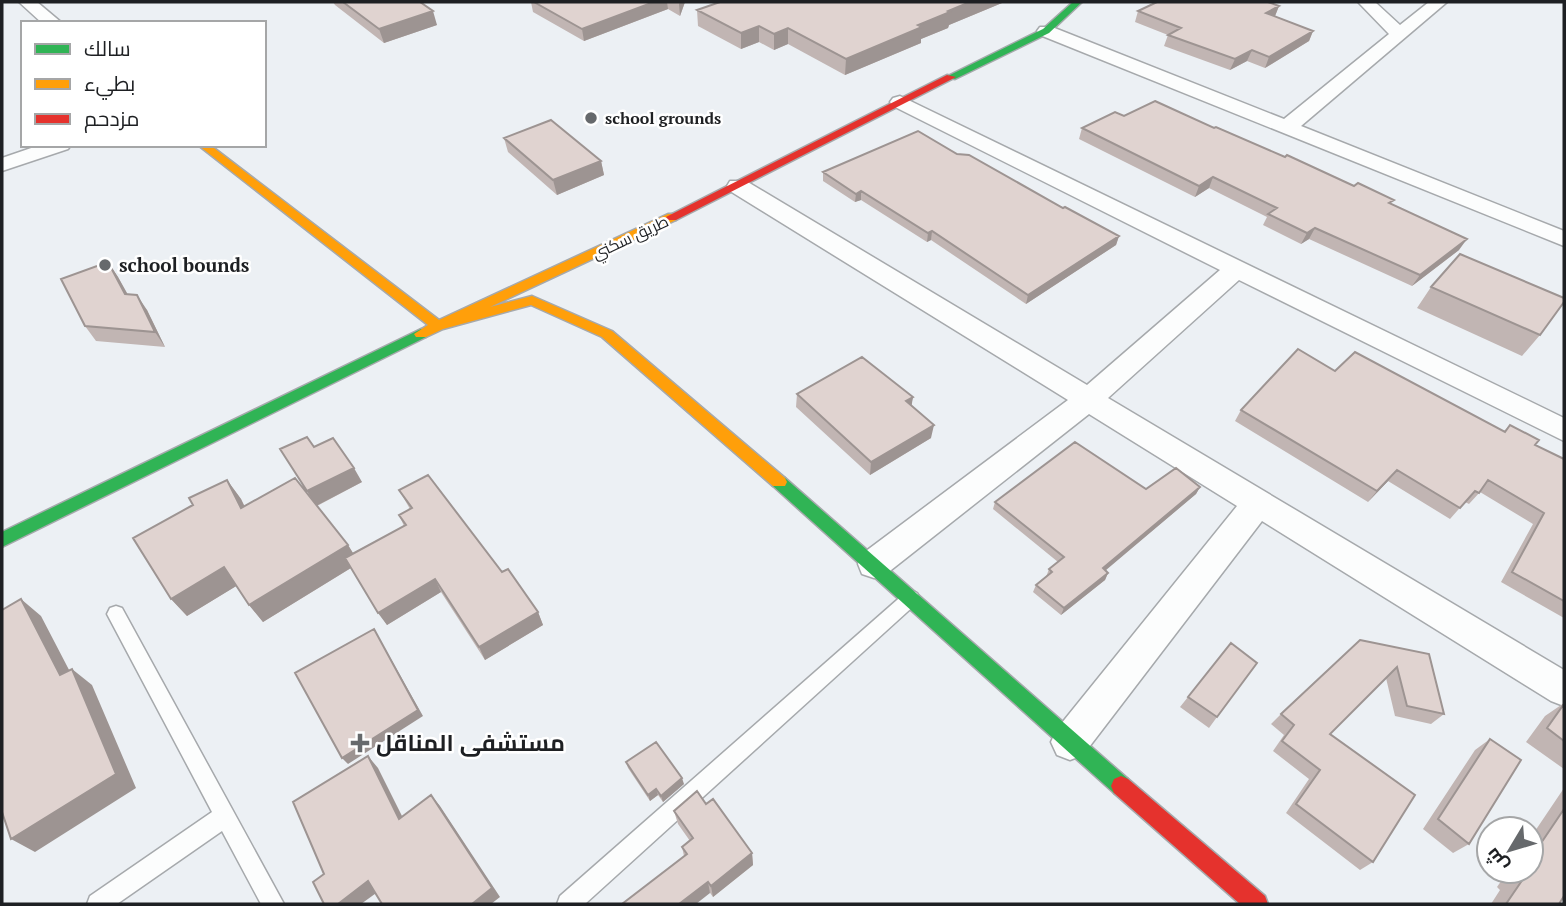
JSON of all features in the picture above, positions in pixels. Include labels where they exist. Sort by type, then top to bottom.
[{"type":"street","points":[[27,2],[50,21]]},
{"type":"street","name":"طريق سكني","points":[[438,326],[738,186],[900,102],[1046,31],[1077,2]]},
{"type":"street","points":[[1366,2],[1399,34]]},
{"type":"street","points":[[1286,128],[1399,34],[1428,5]]},
{"type":"street","points":[[1046,31],[1564,239]]},
{"type":"street","points":[[900,102],[1564,430]]},
{"type":"street","points":[[2,165],[55,147]]},
{"type":"street","points":[[206,147],[438,326]]},
{"type":"street","points":[[738,186],[1564,689]]},
{"type":"street","points":[[874,564],[1089,399],[1237,268]]},
{"type":"street","points":[[2,540],[438,326],[532,300],[607,334],[874,564],[1070,741],[1257,904]]},
{"type":"street","points":[[1070,741],[1258,502]]},
{"type":"lane","points":[[568,904],[911,598]]},
{"type":"lane","points":[[116,614],[273,904]]},
{"type":"lane","points":[[98,904],[225,816]]},
{"type":"building","points":[[343,2],[420,2],[433,11],[379,29]]},
{"type":"building","points":[[534,2],[654,2],[582,29]]},
{"type":"building","points":[[720,2],[970,2],[918,25],[922,27],[846,59],[788,28],[774,34],[759,26],[741,33],[697,10]]},
{"type":"building","points":[[1157,2],[1268,2],[1279,6],[1266,13],[1313,31],[1269,57],[1252,50],[1235,59],[1168,35],[1181,28],[1138,11]]},
{"type":"building","points":[[1155,101],[1214,128],[1285,157],[1287,155],[1354,186],[1358,183],[1394,200],[1389,203],[1467,239],[1420,275],[1315,228],[1307,233],[1268,214],[1277,208],[1213,177],[1199,186],[1082,128],[1115,112],[1124,116]]},
{"type":"building","points":[[551,120],[601,161],[553,180],[504,138]]},
{"type":"building","points":[[918,131],[957,154],[969,155],[1119,236],[1028,295],[932,231],[928,233],[861,191],[856,194],[823,172]]},
{"type":"building","points":[[1460,254],[1564,298],[1564,302],[1540,335],[1431,287]]},
{"type":"building","points":[[108,262],[125,294],[137,295],[155,332],[85,326],[61,279]]},
{"type":"building","points":[[1298,349],[1335,371],[1355,352],[1505,432],[1510,425],[1539,440],[1535,445],[1564,459],[1564,601],[1512,572],[1544,513],[1488,480],[1479,493],[1475,491],[1460,508],[1397,470],[1377,491],[1241,410]]},
{"type":"building","points":[[862,357],[913,397],[906,401],[934,425],[871,462],[797,394]]},
{"type":"building","points":[[307,437],[314,447],[333,438],[354,468],[307,491],[280,449]]},
{"type":"building","points":[[1075,442],[1146,489],[1176,468],[1200,487],[1103,568],[1108,573],[1064,608],[1036,585],[1052,572],[1049,569],[1064,557],[995,502]]},
{"type":"building","points":[[428,475],[502,572],[508,569],[538,612],[479,647],[435,579],[378,613],[345,558],[406,525],[399,515],[412,508],[399,490]]},
{"type":"building","points":[[295,478],[348,545],[249,605],[224,567],[171,599],[133,538],[193,505],[189,498],[227,480],[241,508]]},
{"type":"building","points":[[21,599],[60,675],[72,669],[116,774],[11,839],[2,812],[2,610]]},
{"type":"building","points":[[374,629],[418,710],[342,758],[295,673]]},
{"type":"building","points":[[1360,640],[1429,654],[1444,714],[1407,706],[1397,667],[1330,734],[1415,795],[1373,862],[1296,804],[1320,770],[1282,741],[1294,725],[1281,714]]},
{"type":"building","points":[[1231,643],[1257,663],[1217,717],[1188,697]]},
{"type":"building","points":[[1564,704],[1564,741],[1547,728]]},
{"type":"building","points":[[1490,739],[1521,760],[1487,815],[1475,815],[1475,834],[1469,844],[1438,819]]},
{"type":"building","points":[[656,742],[682,778],[661,796],[656,789],[648,795],[626,762]]},
{"type":"building","points":[[368,756],[399,819],[431,795],[492,888],[472,904],[382,904],[368,881],[338,904],[324,904],[313,882],[324,874],[293,802]]},
{"type":"building","points":[[697,791],[706,804],[713,799],[752,853],[711,886],[708,882],[679,904],[622,904],[687,854],[682,847],[693,838],[674,811]]},
{"type":"building","points":[[1564,809],[1564,896],[1559,904],[1506,904],[1519,885],[1545,885],[1545,837]]},
{"type":"traffic: fast","points":[[951,77],[1046,31],[1078,2]]},
{"type":"traffic: fast","points":[[2,540],[421,334]]},
{"type":"traffic: fast","points":[[779,482],[1121,786]]},
{"type":"traffic: slow","points":[[206,147],[438,326],[672,217]]},
{"type":"traffic: slow","points":[[421,334],[438,326],[532,300],[607,334],[779,482]]},
{"type":"traffic: jam","points":[[672,217],[951,77]]},
{"type":"traffic: jam","points":[[1121,786],[1257,904]]},
{"type":"place","name":"school grounds","points":[[591,118]]},
{"type":"place","name":"school bounds","points":[[105,265]]},
{"type":"place","name":"مستشفى المناقل","points":[[360,743]]}]
